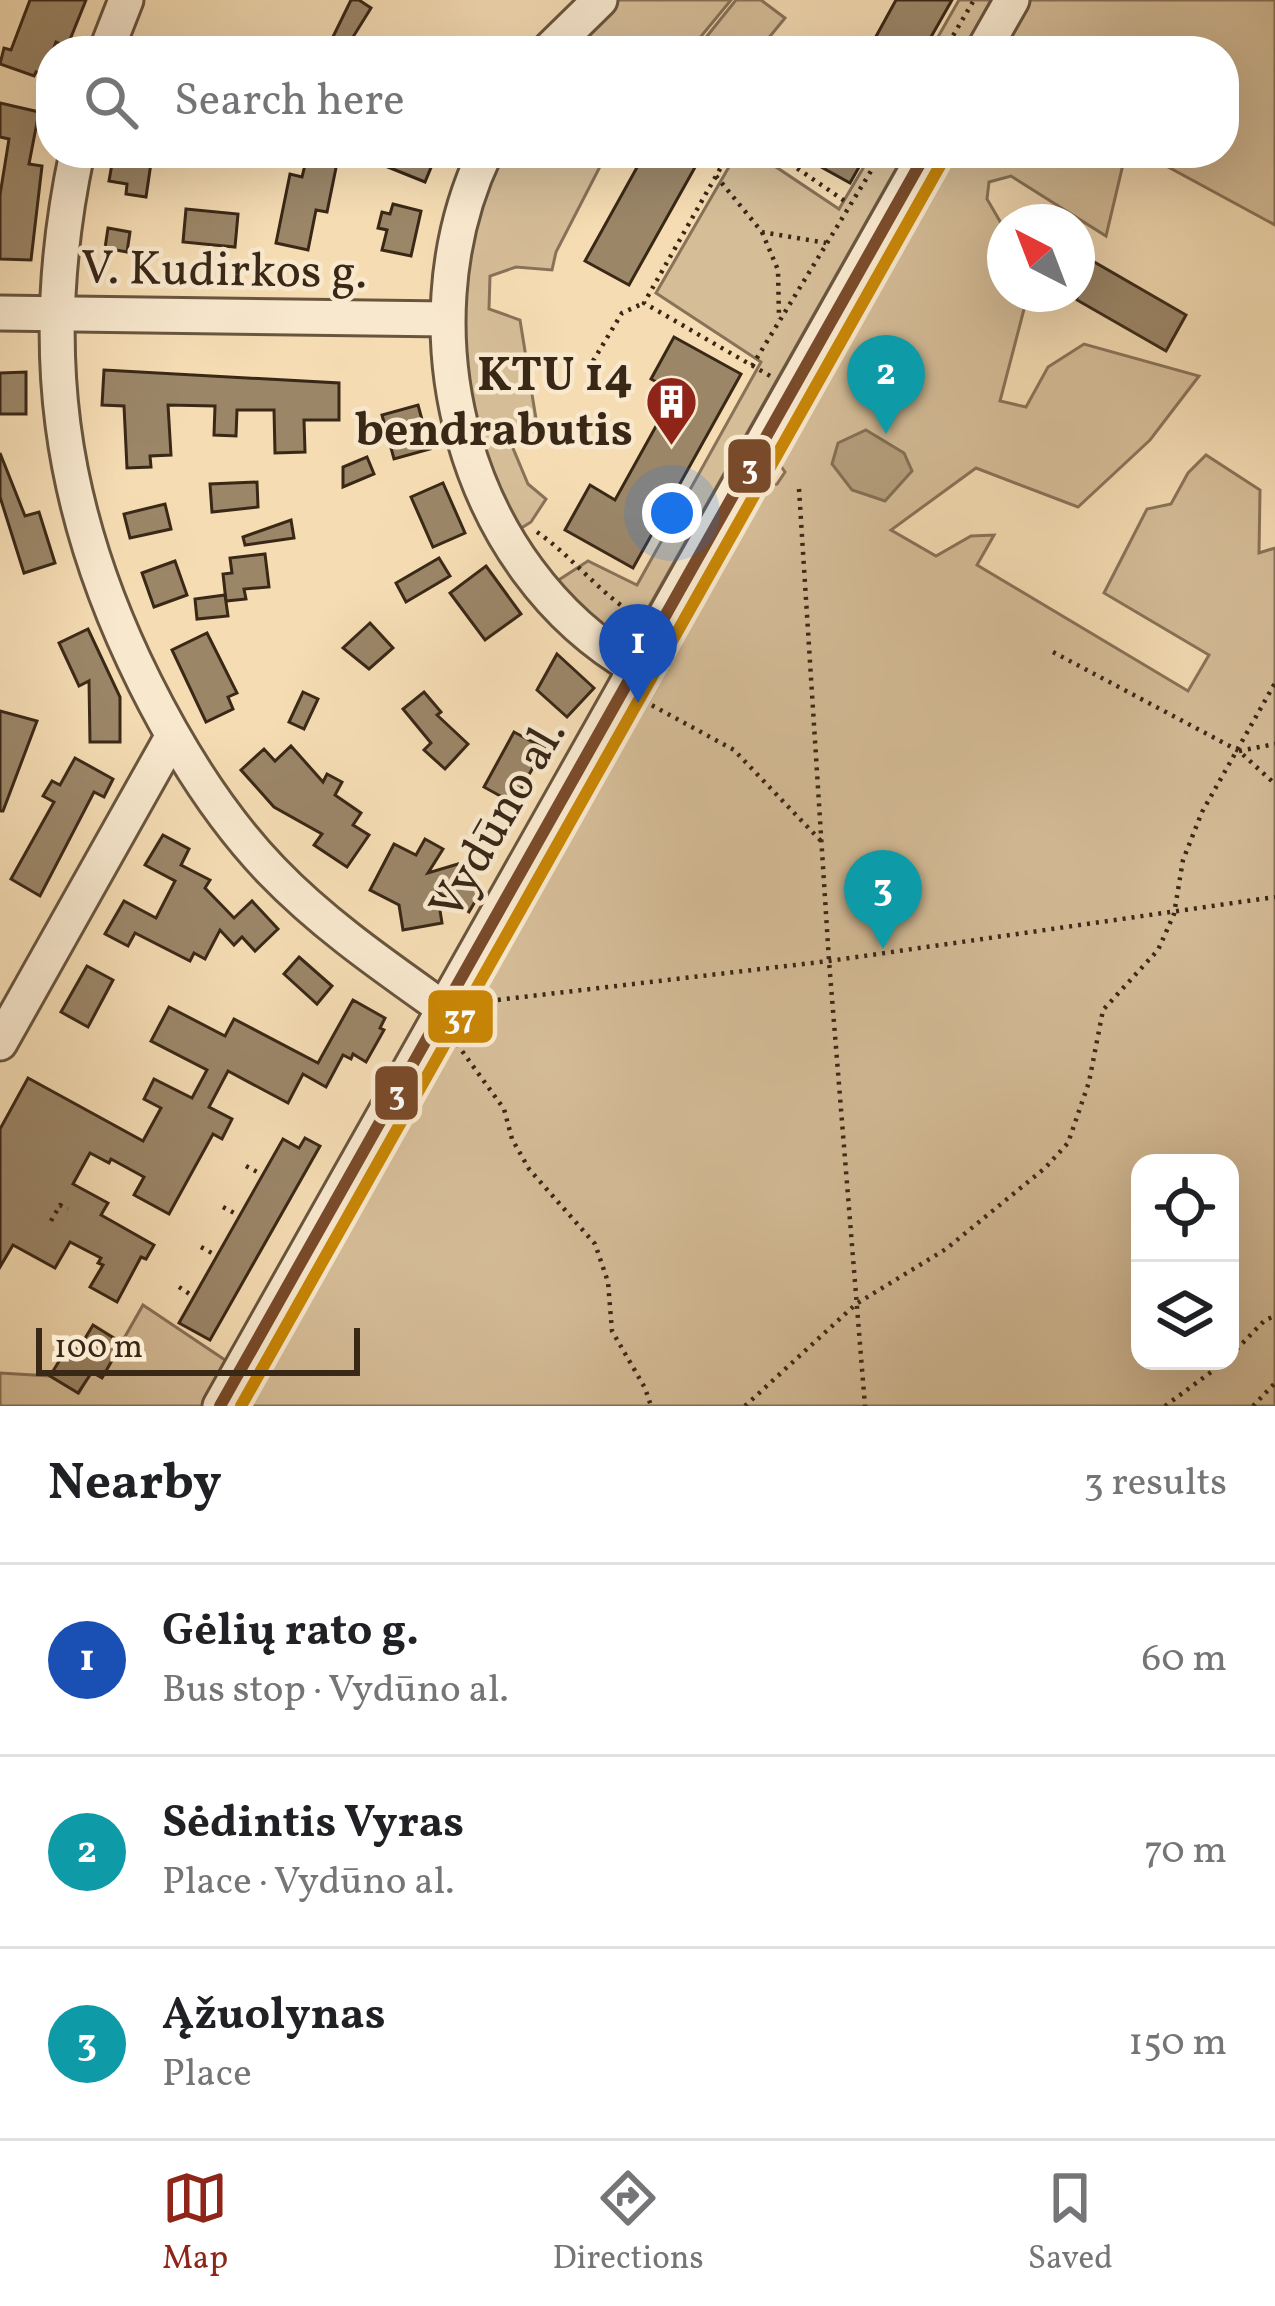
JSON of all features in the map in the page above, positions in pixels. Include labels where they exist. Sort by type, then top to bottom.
[{"type":"street","points":[[112,36],[126,0]]},
{"type":"street","points":[[563,36],[600,0]]},
{"type":"street","points":[[992,36],[1012,0]]},
{"type":"street","points":[[75,168],[57,314],[60,419],[80,522],[119,626],[172,737],[213,799],[274,873],[440,1014]]},
{"type":"street","points":[[480,168],[462,220],[447,319],[448,363],[461,429],[493,513],[532,576],[557,608],[630,679]]},
{"type":"street","name":"Vydūno al.","points":[[220,1406],[918,168]]},
{"type":"street","name":"V. Kudirkos g.","points":[[0,313],[447,319]]},
{"type":"street","points":[[0,1043],[172,737]]},
{"type":"path","points":[[953,36],[974,0]]},
{"type":"path","points":[[593,362],[622,313],[644,304],[721,168]]},
{"type":"path","points":[[797,168],[850,205]]},
{"type":"path","points":[[752,366],[873,168]]},
{"type":"path","points":[[716,176],[762,232],[778,270],[779,321]]},
{"type":"path","points":[[762,232],[826,243]]},
{"type":"path","points":[[644,304],[793,389]]},
{"type":"path","points":[[800,489],[829,961],[866,1406]]},
{"type":"path","points":[[537,532],[564,551],[618,605],[658,629]]},
{"type":"path","points":[[1053,652],[1239,751],[1275,784]]},
{"type":"path","points":[[630,679],[734,750],[821,841]]},
{"type":"path","points":[[745,1406],[856,1304],[946,1249],[1045,1168],[1068,1143],[1089,1082],[1102,1010],[1158,950],[1174,914],[1183,860],[1202,812],[1275,683]]},
{"type":"path","points":[[1239,751],[1275,744]]},
{"type":"path","points":[[651,1406],[611,1331],[608,1282],[595,1244],[529,1169],[512,1139],[504,1109],[440,1014],[1275,898]]},
{"type":"path","points":[[246,1166],[263,1175]]},
{"type":"path","points":[[51,1221],[60,1205],[68,1209]]},
{"type":"path","points":[[223,1208],[240,1216]]},
{"type":"path","points":[[201,1247],[217,1256]]},
{"type":"path","points":[[179,1287],[194,1297]]},
{"type":"path","points":[[1239,1347],[1275,1316]]},
{"type":"path","points":[[1165,1406],[1213,1370]]},
{"type":"path","points":[[1253,1406],[1275,1383]]},
{"type":"shaded area","points":[[615,0],[731,0],[701,36],[577,36]]},
{"type":"shaded area","points":[[736,0],[761,0],[785,18],[770,36],[707,36]]},
{"type":"shaded area","points":[[959,0],[991,0],[971,36],[939,36]]},
{"type":"shaded area","points":[[1025,0],[1275,0],[1275,225],[1170,168],[1239,168],[1239,36],[1005,36]]},
{"type":"shaded area","points":[[492,168],[599,168],[556,252],[552,270],[516,267],[490,276],[489,309],[520,320],[537,425],[536,431],[510,441],[528,484],[546,499],[531,522],[515,532],[464,410],[462,263]]},
{"type":"shaded area","points":[[728,168],[778,168],[839,209],[863,168],[897,168],[625,649],[551,585],[588,561],[637,585],[761,362],[656,293]]},
{"type":"shaded area","points":[[931,168],[1122,168],[1106,236],[1095,229],[1095,204],[1055,204],[1011,176],[989,182],[987,312],[1023,312],[1000,401],[1026,407],[1048,367],[1084,344],[1199,376],[1150,440],[1078,507],[976,468],[891,530],[936,556],[971,536],[994,535],[977,565],[1188,691],[1209,655],[1104,593],[1147,509],[1171,504],[1188,473],[1206,455],[1260,490],[1259,553],[1275,548],[1275,1406],[234,1406],[751,486],[777,484],[785,472],[773,455]]},
{"type":"shaded area","points":[[866,430],[904,453],[912,471],[885,501],[852,490],[832,464],[838,443]]},
{"type":"shaded area","points":[[143,1305],[228,1362],[203,1406],[0,1406],[0,1373],[50,1376],[79,1393],[91,1372],[102,1377]]},
{"type":"building","points":[[30,0],[86,0],[71,36],[36,36],[34,76],[0,64],[4,48],[11,50]]},
{"type":"building","points":[[351,0],[371,8],[354,36],[333,36]]},
{"type":"building","points":[[896,0],[952,0],[932,36],[876,36]]},
{"type":"building","points":[[0,103],[36,111],[29,164],[42,168],[31,260],[0,259],[0,195],[9,139],[0,137]]},
{"type":"building","points":[[111,168],[150,168],[146,197],[126,194],[127,184],[109,181]]},
{"type":"building","points":[[304,168],[336,168],[327,212],[316,210],[308,250],[276,243],[290,174],[302,177]]},
{"type":"building","points":[[390,168],[431,168],[425,182]]},
{"type":"building","points":[[637,168],[695,168],[629,285],[585,261]]},
{"type":"building","points":[[823,168],[858,168],[850,183]]},
{"type":"building","points":[[393,204],[421,211],[411,256],[382,250],[387,230],[378,228],[382,212],[390,214]]},
{"type":"building","points":[[186,209],[238,214],[235,247],[183,242]]},
{"type":"building","points":[[108,228],[130,232],[127,252],[105,248]]},
{"type":"building","points":[[1095,262],[1186,315],[1166,351],[1095,310]]},
{"type":"building","name":"KTU 14 bendrabutis","points":[[674,337],[741,374],[633,568],[565,530],[590,485],[615,500],[675,392],[651,379]]},
{"type":"building","points":[[104,370],[339,383],[339,420],[304,420],[305,452],[275,453],[274,410],[237,410],[236,436],[214,435],[215,406],[168,405],[171,455],[150,456],[151,467],[127,468],[124,406],[102,405]]},
{"type":"building","points":[[26,372],[26,414],[0,414],[0,373]]},
{"type":"building","points":[[418,405],[430,449],[394,459],[382,415]]},
{"type":"building","points":[[0,453],[25,516],[39,512],[55,563],[24,573],[0,497]]},
{"type":"building","points":[[367,457],[374,474],[343,487],[343,467]]},
{"type":"building","points":[[257,482],[258,507],[212,512],[210,484]]},
{"type":"building","points":[[443,483],[465,533],[433,547],[411,497]]},
{"type":"building","points":[[165,504],[171,529],[130,538],[124,514]]},
{"type":"building","points":[[291,520],[294,538],[245,545],[243,537]]},
{"type":"building","points":[[265,554],[269,587],[244,589],[246,599],[226,601],[223,574],[232,573],[230,558]]},
{"type":"building","points":[[439,558],[450,576],[406,602],[396,583]]},
{"type":"building","points":[[175,561],[187,595],[154,607],[142,573]]},
{"type":"building","points":[[486,566],[521,614],[485,640],[450,593]]},
{"type":"building","points":[[225,595],[228,616],[197,619],[195,599]]},
{"type":"building","points":[[370,623],[393,648],[369,669],[343,648]]},
{"type":"building","points":[[88,629],[120,697],[120,742],[90,742],[89,681],[79,686],[59,643]]},
{"type":"building","points":[[207,633],[237,693],[228,697],[233,709],[206,722],[172,650]]},
{"type":"building","points":[[557,654],[594,688],[567,717],[537,690]]},
{"type":"building","points":[[303,692],[318,699],[304,729],[289,722]]},
{"type":"building","points":[[424,692],[441,712],[437,715],[468,744],[445,769],[424,750],[431,743],[403,709]]},
{"type":"building","points":[[0,711],[37,721],[3,811],[0,811]]},
{"type":"building","points":[[514,732],[544,748],[513,803],[484,787]]},
{"type":"building","points":[[291,746],[323,782],[327,774],[342,782],[335,795],[361,813],[353,825],[369,835],[347,867],[314,845],[322,834],[274,807],[241,770],[264,749],[275,761]]},
{"type":"building","points":[[75,758],[113,779],[104,797],[94,792],[40,896],[11,879],[54,802],[43,796],[52,781],[60,785]]},
{"type":"building","points":[[163,835],[189,849],[181,865],[210,880],[205,888],[234,918],[252,901],[278,929],[255,951],[242,937],[234,945],[220,930],[205,959],[194,953],[190,961],[135,933],[128,946],[105,934],[124,901],[156,918],[175,881],[145,865]]},
{"type":"building","points":[[425,839],[443,849],[428,873],[458,864],[459,873],[483,888],[469,912],[437,892],[442,923],[403,930],[399,905],[370,890],[394,844],[416,855]]},
{"type":"building","points":[[299,957],[332,986],[317,1004],[284,974]]},
{"type":"building","points":[[87,966],[113,980],[88,1027],[61,1012]]},
{"type":"building","points":[[353,1000],[385,1018],[380,1028],[384,1030],[366,1062],[353,1054],[351,1059],[343,1055],[326,1087],[303,1074],[288,1103],[228,1071],[209,1107],[232,1119],[222,1139],[213,1134],[169,1214],[134,1195],[144,1177],[90,1153],[73,1184],[108,1203],[101,1215],[154,1245],[146,1259],[141,1257],[117,1302],[90,1287],[103,1265],[98,1263],[101,1258],[70,1242],[55,1268],[13,1245],[0,1267],[0,1129],[28,1078],[143,1141],[161,1108],[144,1099],[154,1079],[192,1098],[207,1070],[151,1041],[169,1007],[225,1036],[234,1019],[318,1063]]},
{"type":"building","points":[[305,1138],[320,1146],[210,1340],[179,1323],[283,1139],[299,1148]]},
{"type":"building","points":[[93,1325],[122,1343],[102,1378],[92,1372],[78,1393],[50,1376],[69,1345],[78,1350]]},
{"type":"transit line","name":"3","points":[[220,1406],[918,168]]},
{"type":"transit line","name":"37","points":[[241,1406],[939,168]]},
{"type":"place","name":"Sėdintis Vyras","points":[[886,434]]},
{"type":"place","name":"KTU 14 bendrabutis","points":[[672,447]]},
{"type":"place","name":"Gėlių rato g.","points":[[638,703]]},
{"type":"place","name":"Ąžuolynas","points":[[883,949]]}]
